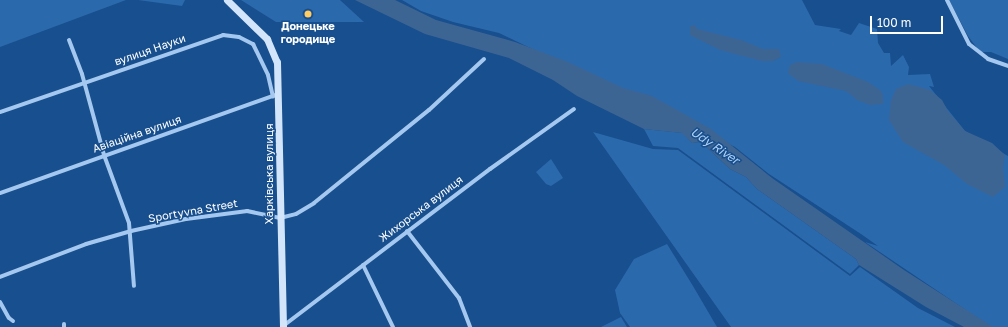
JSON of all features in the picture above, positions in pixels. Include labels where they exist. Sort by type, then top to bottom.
[{"type":"main road","name":"Харківська вулиця","points":[[227,0],[267,39],[276,57],[282,327]]},
{"type":"street","points":[[947,0],[969,44],[988,59],[1008,66]]},
{"type":"street","name":"вулиця Науки","points":[[0,112],[223,35],[239,37],[253,44],[266,69],[276,95]]},
{"type":"street","points":[[69,40],[84,82],[104,155],[124,205],[131,231],[134,286]]},
{"type":"street","name":"Sportyvna Street","points":[[0,277],[86,244],[131,231],[214,214],[247,211],[280,218],[296,214],[314,203],[429,110],[484,59]]},
{"type":"street","name":"Авіаційна вулиця","points":[[0,193],[276,95]]},
{"type":"street","name":"Жихорська вулиця","points":[[282,327],[407,231],[574,109]]},
{"type":"street","points":[[407,231],[459,298],[470,327]]},
{"type":"street","points":[[363,265],[393,327]]},
{"type":"street","points":[[0,302],[9,318],[13,320]]},
{"type":"shaded area","points":[[0,0],[126,0],[0,47]]},
{"type":"shaded area","points":[[138,0],[185,0],[182,6]]},
{"type":"shaded area","name":"Донецьке городище","points":[[241,0],[340,0],[364,22],[276,22]]},
{"type":"shaded area","points":[[402,0],[802,0],[815,25],[841,29],[839,31],[851,35],[859,23],[877,29],[878,43],[884,53],[890,53],[891,66],[903,55],[909,67],[908,75],[930,74],[934,87],[929,86],[965,131],[1008,156],[1008,327],[991,327],[865,242],[878,246],[769,174],[735,147],[499,33],[453,22],[421,11]]},
{"type":"shaded area","points":[[949,0],[1008,0],[1008,59],[991,52],[980,52],[968,36]]},
{"type":"shaded area","points":[[644,129],[683,133],[692,143],[701,142],[730,169],[746,177],[757,189],[856,259],[859,265],[850,274],[678,148],[653,146]]},
{"type":"shaded area","points":[[593,132],[653,149],[678,150],[850,276],[860,267],[918,308],[955,327],[731,327]]},
{"type":"shaded area","points":[[551,159],[563,178],[551,186],[546,184],[536,172]]},
{"type":"shaded area","points":[[667,244],[717,327],[630,327],[620,313],[615,290],[634,259]]},
{"type":"shaded area","points":[[621,317],[627,327],[601,327]]},
{"type":"water","name":"Udy River","points":[[355,0],[395,0],[436,20],[515,42],[568,62],[623,88],[652,96],[711,129],[772,178],[904,270],[993,327],[964,327],[926,307],[859,265],[856,259],[757,189],[746,177],[730,169],[701,142],[692,143],[682,133],[644,129],[577,96],[553,80],[509,58],[425,34]]},
{"type":"water","points":[[695,25],[697,29],[741,40],[763,49],[779,49],[781,57],[773,61],[762,61],[720,50],[690,35],[690,26]]},
{"type":"water","points":[[797,62],[822,64],[868,82],[880,90],[883,95],[883,104],[870,105],[857,100],[846,91],[798,81],[788,73],[790,65]]},
{"type":"water","points":[[908,84],[930,90],[942,100],[948,111],[965,131],[992,143],[1005,155],[1003,167],[1005,187],[993,197],[967,184],[944,165],[903,142],[889,120],[891,100],[896,89]]},
{"type":"place","name":"Донецьке городище","points":[[308,14]]}]
